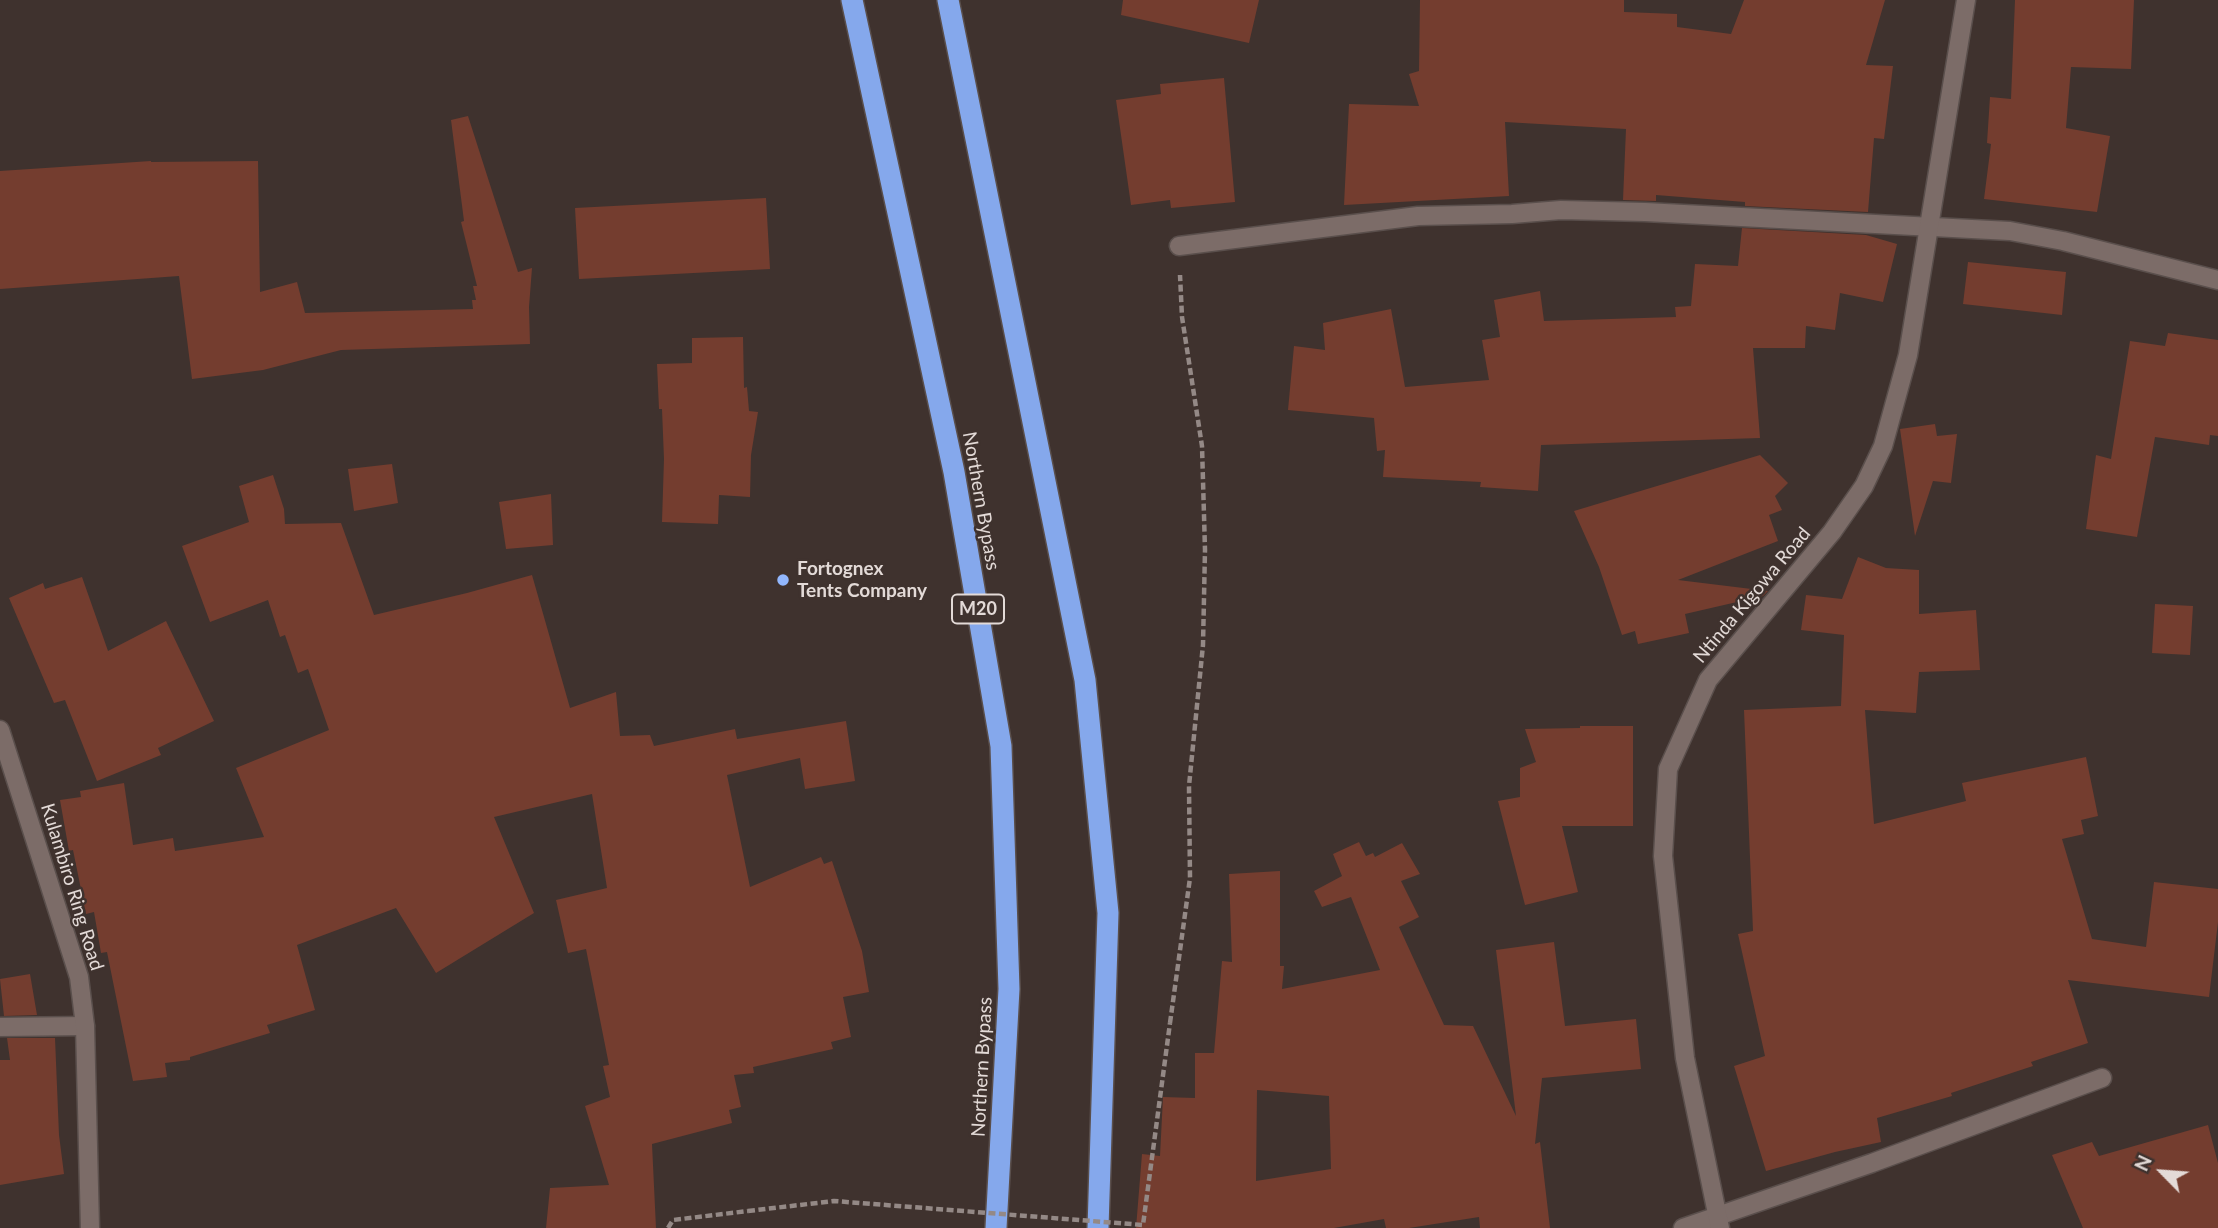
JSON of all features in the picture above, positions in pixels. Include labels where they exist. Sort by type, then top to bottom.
[{"type":"highway","name":"Northern Bypass","points":[[852,0],[954,472],[1001,746],[1009,989],[996,1228]]},
{"type":"highway","points":[[948,0],[1085,680],[1108,913],[1098,1228]]},
{"type":"street","name":"Ntinda Kigowa Road","points":[[1718,1223],[1685,1058],[1663,856],[1668,769],[1707,680],[1832,532],[1864,486],[1883,446],[1908,355],[1966,0]]},
{"type":"street","points":[[1180,246],[1418,216],[1561,210],[1646,212],[2010,231],[2063,241],[2218,279]]},
{"type":"street","name":"Kulambiro Ring Road","points":[[0,730],[75,962],[83,1001],[90,1228]]},
{"type":"street","points":[[0,1027],[85,1026]]},
{"type":"street","points":[[1683,1228],[1718,1223],[2102,1078]]},
{"type":"path","points":[[668,1228],[673,1220],[834,1201],[1143,1225],[1190,878],[1189,786],[1203,645],[1205,551],[1202,446],[1181,317],[1180,246]]},
{"type":"building","points":[[1123,0],[1259,0],[1249,43],[1121,15]]},
{"type":"building","points":[[1420,0],[1624,0],[1624,12],[1677,14],[1677,27],[1731,34],[1744,0],[1885,0],[1866,65],[1893,66],[1884,139],[1874,138],[1868,212],[1745,206],[1745,202],[1656,195],[1656,201],[1623,200],[1626,129],[1505,122],[1509,196],[1344,205],[1349,104],[1419,106],[1409,74],[1419,71]]},
{"type":"building","points":[[2015,0],[2134,0],[2131,69],[2071,67],[2066,128],[2110,136],[2097,212],[1984,199],[1991,144],[1987,143],[1990,97],[2011,99]]},
{"type":"building","points":[[1224,78],[1235,202],[1171,208],[1170,200],[1131,205],[1116,100],[1161,94],[1160,84]]},
{"type":"building","points":[[468,116],[518,272],[532,268],[530,344],[341,350],[263,370],[192,379],[179,276],[0,289],[0,171],[151,161],[258,161],[260,292],[297,282],[305,313],[473,309],[472,300],[476,300],[473,286],[477,286],[461,222],[464,221],[451,120]]},
{"type":"building","points":[[766,198],[770,269],[579,279],[575,208]]},
{"type":"building","points":[[1742,228],[1866,235],[1897,244],[1883,302],[1840,293],[1835,330],[1806,326],[1805,348],[1753,348],[1760,438],[1541,445],[1538,491],[1480,487],[1481,482],[1383,477],[1385,450],[1377,451],[1374,418],[1288,410],[1294,346],[1325,350],[1323,323],[1391,309],[1405,387],[1489,380],[1482,340],[1500,337],[1494,300],[1540,291],[1544,321],[1676,317],[1675,307],[1691,306],[1695,264],[1738,266]]},
{"type":"building","points":[[1968,262],[2066,272],[2062,315],[1963,304]]},
{"type":"building","points":[[2168,333],[2218,340],[2218,436],[2210,435],[2209,445],[2155,437],[2137,537],[2086,529],[2096,455],[2111,459],[2130,341],[2165,346]]},
{"type":"building","points":[[743,337],[744,388],[747,387],[749,411],[758,412],[751,455],[750,497],[719,495],[718,524],[662,522],[664,459],[657,364],[692,363],[692,338]]},
{"type":"building","points":[[1935,424],[1937,436],[1957,434],[1951,483],[1933,481],[1915,536],[1900,429]]},
{"type":"building","points":[[1760,455],[1788,483],[1775,496],[1782,510],[1769,515],[1778,541],[1678,580],[1768,591],[1763,596],[1685,614],[1689,633],[1638,644],[1635,631],[1622,635],[1599,567],[1574,511]]},
{"type":"building","points":[[392,464],[398,503],[354,511],[348,469]]},
{"type":"building","points":[[273,475],[284,509],[285,524],[341,523],[374,615],[532,575],[570,708],[616,692],[620,736],[650,735],[654,746],[735,729],[737,739],[846,721],[855,781],[805,789],[800,758],[727,775],[750,887],[821,857],[824,864],[832,861],[862,951],[869,992],[843,997],[851,1037],[831,1042],[833,1049],[753,1067],[754,1073],[734,1075],[741,1107],[729,1110],[732,1123],[652,1144],[656,1228],[546,1228],[550,1188],[609,1185],[585,1106],[610,1097],[603,1066],[609,1065],[586,949],[568,953],[556,900],[607,888],[592,794],[494,817],[534,913],[436,973],[396,908],[297,945],[315,1010],[267,1025],[270,1033],[190,1057],[190,1060],[165,1063],[167,1077],[133,1081],[107,952],[101,953],[94,912],[86,914],[73,850],[69,851],[60,800],[81,797],[80,791],[124,783],[133,845],[173,838],[175,851],[264,837],[236,768],[329,730],[308,669],[298,673],[285,635],[280,637],[268,600],[210,622],[182,546],[249,522],[239,486]]},
{"type":"building","points":[[551,494],[553,545],[506,549],[499,502]]},
{"type":"building","points":[[1858,557],[1886,568],[1919,570],[1919,614],[1976,610],[1980,670],[1919,672],[1916,713],[1865,710],[1874,824],[1966,801],[1962,783],[2086,757],[2098,816],[2081,820],[2084,834],[2062,839],[2092,939],[2146,947],[2154,882],[2218,889],[2218,922],[2209,997],[2068,980],[2088,1043],[2031,1062],[2033,1066],[1951,1093],[1952,1096],[1877,1118],[1881,1142],[1766,1171],[1734,1066],[1765,1056],[1738,934],[1753,931],[1744,710],[1841,706],[1844,635],[1801,630],[1806,595],[1842,599]]},
{"type":"building","points":[[82,577],[108,651],[166,621],[214,721],[158,748],[161,755],[97,781],[65,700],[54,703],[9,598],[43,583],[45,589]]},
{"type":"building","points":[[2155,604],[2193,606],[2190,655],[2152,653]]},
{"type":"building","points":[[1633,726],[1633,826],[1562,826],[1578,892],[1525,905],[1498,801],[1520,797],[1520,768],[1536,762],[1525,729]]},
{"type":"building","points":[[1359,842],[1366,856],[1373,853],[1375,857],[1402,843],[1420,874],[1401,881],[1419,917],[1399,927],[1444,1025],[1473,1026],[1516,1116],[1496,950],[1554,942],[1565,1026],[1636,1019],[1641,1069],[1542,1078],[1535,1144],[1540,1142],[1550,1228],[1480,1228],[1479,1217],[1409,1228],[1386,1228],[1384,1219],[1334,1228],[1136,1228],[1142,1154],[1160,1156],[1163,1097],[1195,1098],[1195,1053],[1214,1053],[1222,961],[1232,962],[1229,874],[1280,871],[1280,966],[1284,966],[1282,989],[1380,970],[1351,897],[1322,907],[1314,891],[1342,876],[1333,854]],"holes":[[[1257,1090],[1329,1096],[1331,1169],[1256,1181]]]},
{"type":"building","points":[[30,974],[37,1015],[4,1016],[0,979]]},
{"type":"building","points":[[7,1038],[55,1038],[59,1135],[64,1174],[0,1185],[0,1060],[10,1060]]},
{"type":"building","points":[[2208,1125],[2218,1163],[2218,1228],[2083,1228],[2052,1155],[2092,1142],[2099,1156]]},
{"type":"place","name":"Fortognex Tents Company","points":[[783,580]]}]
